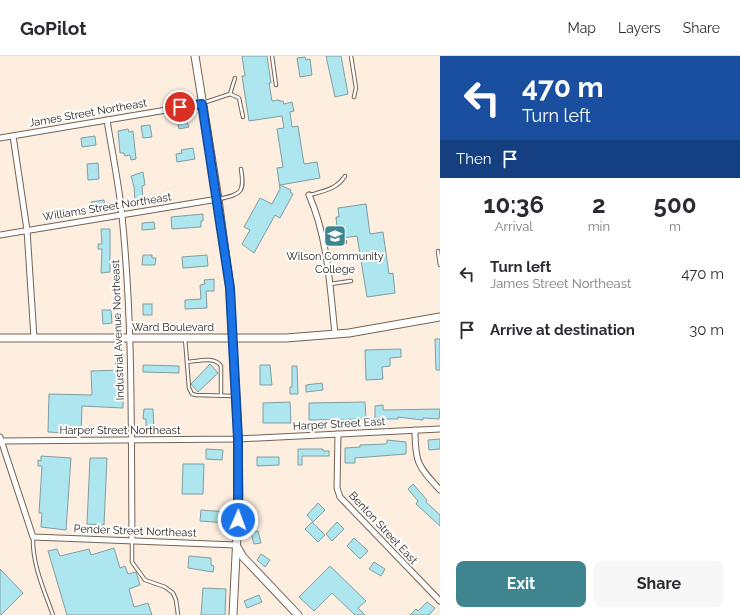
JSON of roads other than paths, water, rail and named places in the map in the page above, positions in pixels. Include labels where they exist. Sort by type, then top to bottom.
[{"type":"main road","points":[[195,56],[218,199],[230,288],[238,439],[233,615]]},
{"type":"main road","name":"Ward Boulevard","points":[[0,338],[286,338],[335,334],[440,317]]},
{"type":"main road","points":[[236,544],[243,557],[298,615]]},
{"type":"street","name":"James Street Northeast","points":[[0,138],[202,104]]},
{"type":"street","name":"Industrial Avenue Northeast","points":[[107,120],[122,214],[130,338],[132,541]]},
{"type":"street","points":[[12,136],[27,230],[34,338]]},
{"type":"street","points":[[309,196],[318,216],[330,284],[335,334]]},
{"type":"street","name":"Williams Street Northeast","points":[[0,235],[218,199]]},
{"type":"street","name":"Harper Street East","points":[[238,439],[440,428]]},
{"type":"street","points":[[415,430],[416,460],[423,472],[440,490]]},
{"type":"street","name":"Benton Street East","points":[[338,434],[337,488],[340,498],[440,601]]},
{"type":"street","points":[[1,439],[34,537]]},
{"type":"street","name":"Harper Street Northeast","points":[[1,439],[238,439]]},
{"type":"street","name":"Pender Street Northeast","points":[[34,537],[236,544]]},
{"type":"lane","points":[[272,56],[276,85]]},
{"type":"lane","points":[[351,56],[356,88],[354,97]]},
{"type":"lane","points":[[230,94],[235,78]]},
{"type":"lane","points":[[202,104],[230,94],[239,98],[243,116]]},
{"type":"lane","points":[[218,199],[238,195],[242,190],[243,184],[241,169]]},
{"type":"lane","points":[[309,196],[332,189],[341,183],[345,176]]},
{"type":"lane","points":[[323,244],[346,242]]},
{"type":"lane","points":[[438,251],[440,266]]},
{"type":"lane","points":[[330,284],[351,281]]},
{"type":"lane","points":[[185,338],[189,388],[192,394],[236,396]]},
{"type":"lane","points":[[187,362],[211,360],[219,363],[221,366],[221,396]]},
{"type":"lane","points":[[34,537],[33,549],[39,579],[53,615]]},
{"type":"lane","points":[[132,541],[132,562],[145,580],[165,587],[173,593],[176,600],[178,615]]},
{"type":"place","name":"Wilson Community College","points":[[335,236]]}]
